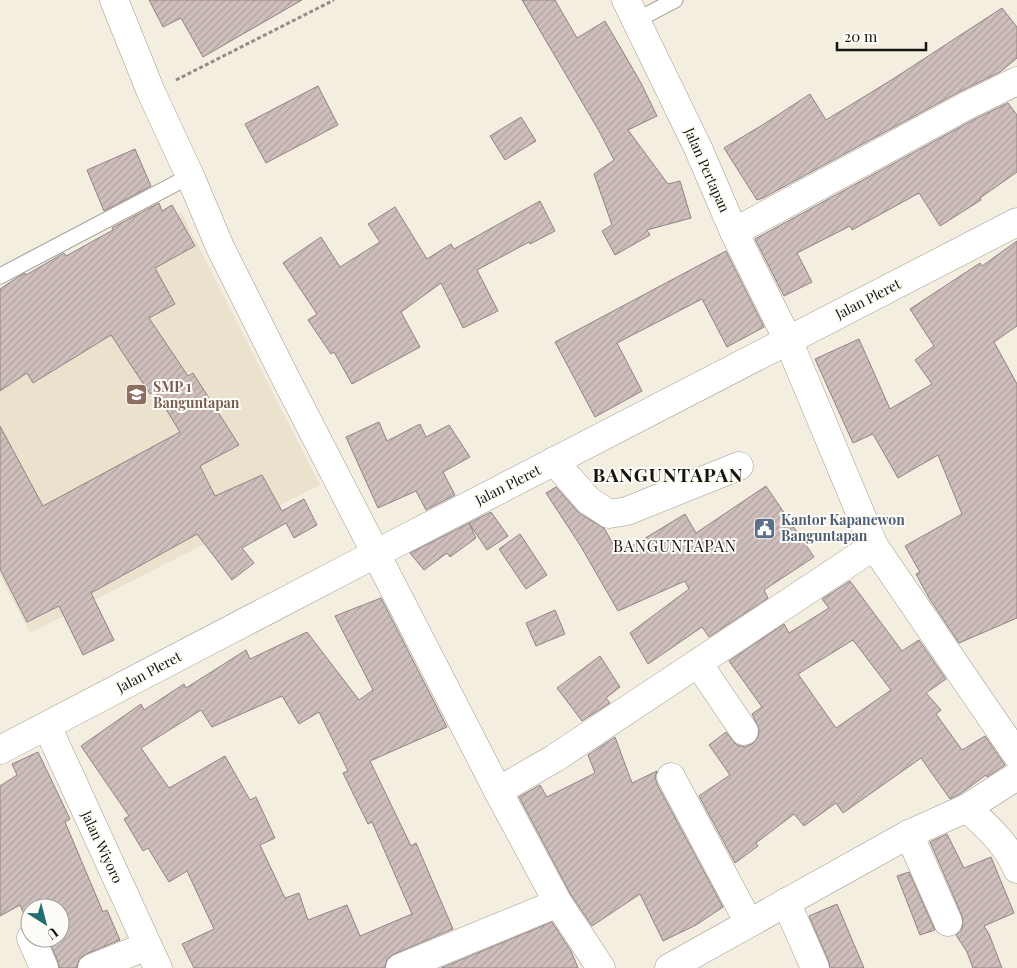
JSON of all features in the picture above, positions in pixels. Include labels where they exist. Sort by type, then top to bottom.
[{"type":"street","points":[[114,0],[151,92],[224,256],[498,791],[558,902],[601,968]]},
{"type":"street","name":"Jalan Pertapan","points":[[630,10],[698,148],[734,232],[788,340],[874,546],[1017,755]]},
{"type":"street","points":[[734,232],[966,106],[1017,81]]},
{"type":"street","name":"Jalan Pleret","points":[[0,750],[1017,222]]},
{"type":"street","points":[[554,461],[588,500],[609,514],[626,511],[740,466]]},
{"type":"street","points":[[498,791],[555,758],[874,546]]},
{"type":"street","points":[[698,663],[744,731]]},
{"type":"street","name":"Jalan Wiyoro","points":[[47,726],[152,957]]},
{"type":"street","points":[[669,968],[909,834],[967,808],[1017,776]]},
{"type":"street","points":[[671,777],[749,923]]},
{"type":"street","points":[[967,808],[993,832],[1013,858],[1017,869]]},
{"type":"street","points":[[909,834],[948,922]]},
{"type":"street","points":[[400,968],[558,902]]},
{"type":"street","points":[[786,902],[815,968]]},
{"type":"street","points":[[35,948],[44,968]]},
{"type":"street","points":[[92,968],[152,957]]},
{"type":"lane","points":[[630,10],[675,0]]},
{"type":"lane","points":[[0,276],[190,176]]},
{"type":"path","points":[[151,92],[334,0]]},
{"type":"shaded area","name":"SMP 1 Banguntapan","points":[[181,212],[320,485],[30,633],[0,575],[0,304]]},
{"type":"building","points":[[149,0],[302,0],[203,57],[181,18],[163,27]]},
{"type":"building","points":[[522,0],[555,0],[577,38],[605,21],[641,83],[657,116],[628,130],[668,184],[680,181],[691,218],[647,230],[650,235],[615,255],[602,231],[612,225],[594,174],[614,160]]},
{"type":"building","points":[[1002,8],[1017,27],[1017,58],[1000,72],[757,200],[724,148],[810,94],[826,120]]},
{"type":"building","points":[[318,86],[338,125],[266,163],[245,124]]},
{"type":"building","points":[[1008,103],[1017,115],[1017,172],[980,198],[981,200],[940,226],[919,193],[852,230],[850,226],[797,253],[812,282],[784,296],[755,239],[973,120]]},
{"type":"building","points":[[521,117],[536,141],[505,160],[490,136]]},
{"type":"building","points":[[135,149],[151,186],[104,211],[87,170]]},
{"type":"building","points":[[540,201],[555,231],[530,244],[529,242],[477,270],[498,311],[463,328],[441,283],[401,312],[420,347],[352,384],[334,352],[331,354],[308,320],[317,314],[283,263],[321,237],[340,267],[380,242],[368,224],[395,207],[427,259],[451,244],[454,249]]},
{"type":"building","points":[[159,203],[162,211],[172,205],[195,246],[155,268],[175,304],[149,318],[188,376],[193,373],[239,445],[200,466],[215,496],[262,475],[282,511],[304,499],[317,525],[294,538],[286,523],[242,548],[254,563],[232,580],[197,534],[91,593],[114,640],[83,655],[59,606],[27,622],[0,569],[0,426],[43,506],[180,432],[155,391],[150,394],[111,335],[33,383],[27,373],[0,391],[0,289],[25,273],[26,275],[64,253],[66,256],[113,230],[112,228]]},
{"type":"building","points":[[1017,241],[1017,326],[994,342],[1017,384],[1017,618],[959,643],[929,598],[916,574],[920,572],[905,546],[962,514],[938,455],[898,478],[873,434],[853,443],[815,359],[859,339],[890,409],[932,384],[915,360],[934,346],[910,309],[980,263],[982,266]]},
{"type":"building","points":[[726,251],[764,327],[727,347],[702,299],[617,343],[642,391],[595,417],[555,342]]},
{"type":"building","points":[[379,422],[387,441],[420,424],[426,437],[449,425],[470,457],[443,472],[455,495],[426,510],[416,491],[378,508],[346,437]]},
{"type":"building","points":[[766,486],[814,557],[764,590],[768,598],[709,637],[702,627],[648,664],[630,633],[689,589],[685,581],[618,611],[580,545],[546,493],[556,487],[579,513],[604,528],[619,554],[685,514],[696,533]]},
{"type":"building","points":[[491,512],[508,536],[487,550],[469,523]]},
{"type":"building","points":[[469,523],[476,538],[450,557],[447,553],[424,570],[410,553]]},
{"type":"building","points":[[520,534],[547,575],[526,589],[499,549]]},
{"type":"building","points":[[850,581],[902,651],[919,640],[946,679],[926,693],[941,710],[936,714],[962,750],[985,736],[1005,765],[950,799],[921,758],[843,813],[836,803],[804,826],[794,814],[756,843],[758,846],[735,863],[699,796],[730,775],[709,745],[726,732],[737,745],[745,747],[752,744],[758,737],[759,729],[752,714],[762,707],[729,661],[784,624],[789,633],[829,608],[822,599]],"holes":[[[853,640],[891,690],[836,728],[798,674]]]},
{"type":"building","points":[[381,598],[447,727],[370,761],[411,846],[416,843],[453,929],[394,954],[387,959],[385,968],[194,968],[182,944],[214,929],[187,871],[169,882],[148,848],[143,851],[124,819],[129,816],[81,746],[141,704],[144,710],[184,684],[186,688],[246,650],[250,659],[307,632],[359,700],[373,690],[335,616]],"holes":[[[282,696],[299,724],[319,712],[348,771],[343,773],[368,824],[372,822],[412,914],[360,936],[347,905],[308,920],[299,893],[285,898],[260,845],[275,838],[256,797],[250,800],[225,756],[169,788],[141,748],[201,710],[212,727]]]},
{"type":"building","points":[[555,610],[565,634],[536,646],[526,623]]},
{"type":"building","points":[[600,656],[620,687],[606,698],[610,703],[582,721],[557,688]]},
{"type":"building","points":[[615,737],[632,783],[657,771],[655,777],[657,784],[723,907],[696,925],[663,941],[640,894],[592,926],[571,895],[519,797],[540,785],[547,797],[595,773],[588,755]]},
{"type":"building","points":[[38,752],[70,819],[65,822],[103,912],[107,910],[120,940],[86,954],[79,959],[77,968],[59,968],[52,948],[70,948],[70,898],[20,898],[20,905],[0,916],[0,786],[17,775],[12,764]]},
{"type":"building","points":[[947,834],[964,868],[991,857],[1014,913],[984,926],[1002,968],[973,968],[967,952],[956,935],[961,931],[963,924],[962,916],[930,842]]},
{"type":"building","points":[[909,872],[935,930],[920,935],[897,876]]},
{"type":"building","points":[[837,904],[864,968],[830,968],[809,916]]},
{"type":"building","points":[[552,922],[571,951],[578,968],[441,968]]},
{"type":"place","name":"SMP 1 Banguntapan","points":[[137,395]]},
{"type":"place","name":"Kantor Kapanewon Banguntapan","points":[[765,528]]},
{"type":"district","name":"BANGUNTAPAN","points":[[668,475]]},
{"type":"district","name":"BANGUNTAPAN","points":[[675,546]]}]
